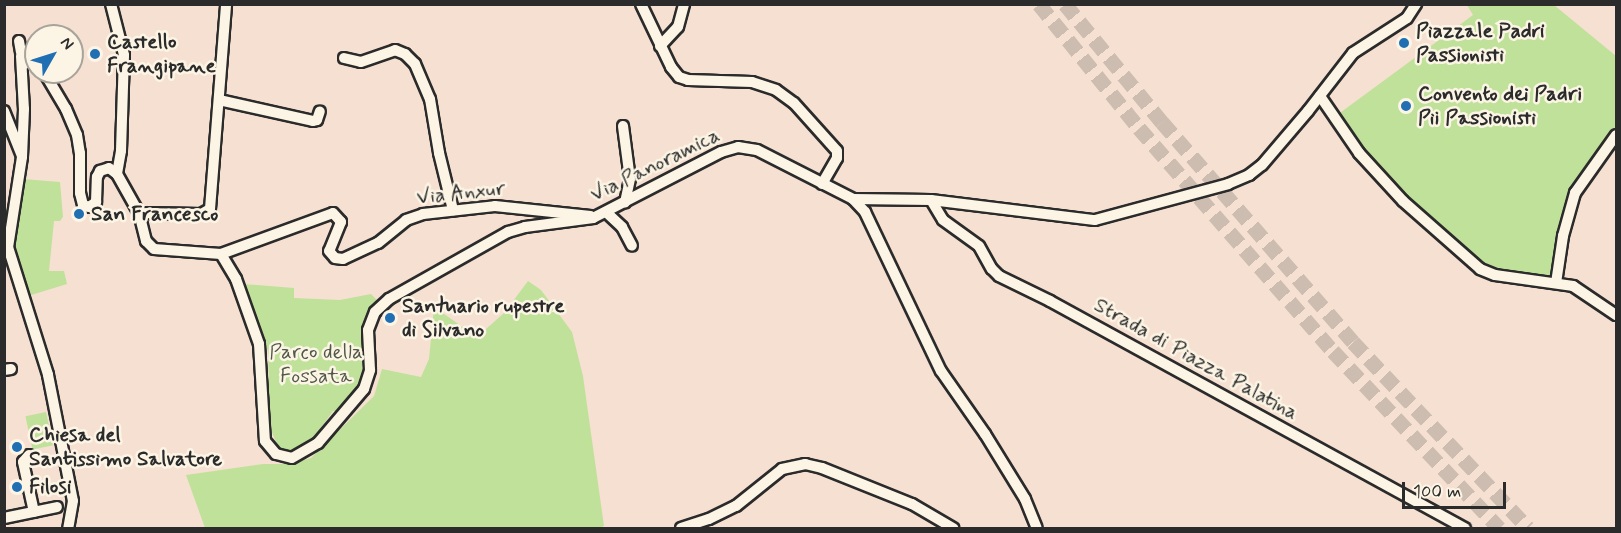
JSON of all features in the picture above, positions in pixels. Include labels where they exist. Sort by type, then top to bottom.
[{"type":"street","points":[[51,84],[66,109],[77,135],[80,197],[83,205],[89,207],[96,202],[97,177],[100,171],[109,168],[117,174],[121,151],[124,55],[111,4]]},
{"type":"street","points":[[139,213],[155,211],[201,214],[209,211],[226,4]]},
{"type":"street","points":[[641,4],[673,71],[682,78],[748,81],[771,88],[790,99],[837,151],[837,158],[822,184]]},
{"type":"street","points":[[660,46],[678,27],[684,4]]},
{"type":"street","points":[[853,199],[931,200],[1079,219],[1118,215],[1228,184],[1249,175],[1266,161],[1356,50],[1407,18],[1416,4]]},
{"type":"street","points":[[344,58],[361,62],[395,50],[405,54],[416,64],[428,90],[453,210]]},
{"type":"street","points":[[24,57],[21,54],[22,157],[8,247],[46,368],[73,501],[68,528]]},
{"type":"street","points":[[1320,96],[1359,153],[1403,201],[1480,269],[1495,275],[1556,283],[1582,291],[1617,315]]},
{"type":"street","points":[[219,100],[312,121],[317,120],[320,111]]},
{"type":"street","points":[[4,111],[22,157]]},
{"type":"street","points":[[623,126],[630,179],[625,202]]},
{"type":"street","points":[[1556,283],[1563,236],[1575,193],[1617,135]]},
{"type":"street","name":"Via Panoramica","points":[[220,254],[236,279],[259,344],[266,441],[276,454],[292,458],[318,443],[366,386],[370,366],[368,330],[373,316],[382,304],[512,231],[601,214],[715,155],[738,147],[757,150],[853,199],[873,227],[941,371],[988,438],[1029,506],[1037,528]]},
{"type":"street","name":"Via Anxur","points":[[117,174],[139,213],[146,240],[152,248],[220,254],[333,213],[341,222],[329,251],[335,258],[343,259],[378,243],[410,218],[453,210],[507,206],[601,214]]},
{"type":"street","name":"Strada di Piazza Palatina","points":[[931,200],[943,220],[981,249],[992,269],[999,276],[1042,296],[1465,528]]},
{"type":"street","points":[[601,214],[620,225],[632,246]]},
{"type":"street","points":[[29,455],[23,462],[34,512]]},
{"type":"street","points":[[681,528],[709,519],[736,506],[785,467],[804,464],[822,468],[912,504],[953,528]]},
{"type":"street","points":[[4,518],[57,507]]},
{"type":"green space","points":[[1467,5],[1554,5],[1616,56],[1616,133],[1573,192],[1554,279],[1487,273],[1410,212],[1333,118],[1473,15]]},
{"type":"green space","points":[[23,179],[60,182],[63,217],[60,221],[54,221],[49,271],[64,271],[67,284],[28,296],[11,247]]},
{"type":"green space","points":[[528,281],[541,290],[572,332],[583,376],[604,526],[599,528],[205,528],[186,475],[263,464],[291,464],[311,458],[374,396],[382,369],[421,377],[429,359],[434,307],[477,337],[504,313]]},
{"type":"green space","name":"Parco della Fossata","points":[[243,284],[294,288],[294,298],[340,300],[371,294],[378,301],[362,327],[361,385],[341,412],[333,411],[312,440],[289,454],[277,445],[270,427],[268,351]]},
{"type":"green space","points":[[46,412],[53,445],[33,450],[25,416]]},
{"type":"tunnel","points":[[1039,4],[1139,128],[1333,351],[1499,528]]},
{"type":"tunnel","points":[[1065,4],[1162,122],[1353,342],[1528,528]]},
{"type":"place","name":"Piazzale Padri Passionisti","points":[[1404,43]]},
{"type":"place","name":"Castello Frangipane","points":[[95,54]]},
{"type":"place","name":"Convento dei Padri Pii Passionisti","points":[[1406,106]]},
{"type":"place","name":"San Francesco","points":[[79,214]]},
{"type":"place","name":"Santuario rupestre di Silvano","points":[[390,318]]},
{"type":"place","name":"Chiesa del Santissimo Salvatore","points":[[17,447]]},
{"type":"place","name":"Filosi","points":[[17,487]]}]
